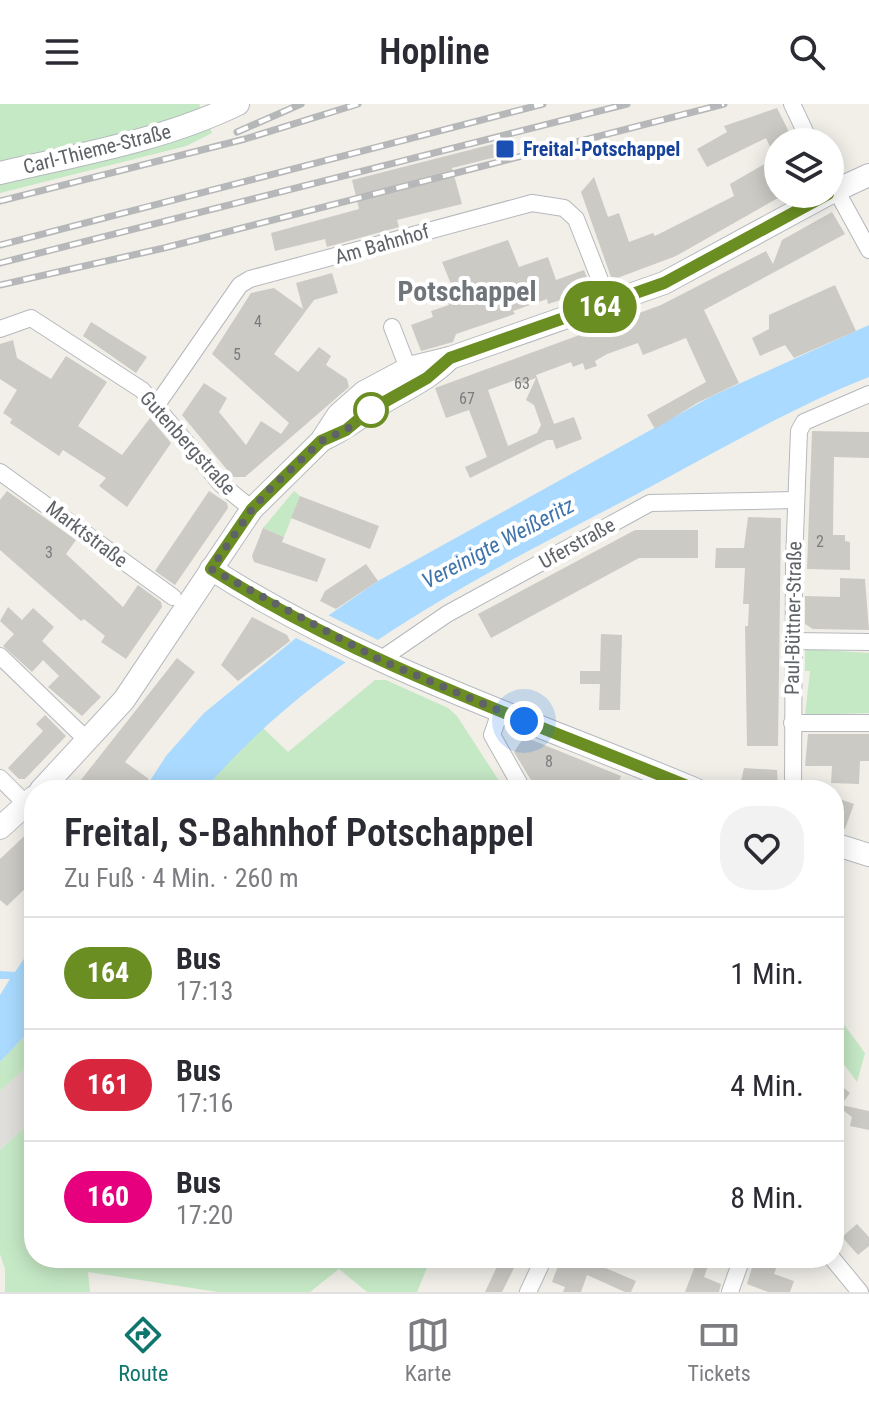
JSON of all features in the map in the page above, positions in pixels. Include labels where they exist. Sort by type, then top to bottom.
[{"type":"street","name":"Carl-Thieme-Straße","points":[[0,173],[144,140],[209,118],[238,104]]},
{"type":"street","points":[[792,104],[803,128]]},
{"type":"street","points":[[844,184],[869,175]]},
{"type":"street","name":"Am Bahnhof","points":[[156,406],[240,285],[250,279],[532,203],[564,208],[576,219],[607,296]]},
{"type":"street","points":[[50,780],[124,700],[252,509],[321,441],[338,415],[364,392],[409,368],[450,358],[607,296],[693,270],[799,208]]},
{"type":"street","points":[[843,208],[869,250]]},
{"type":"street","name":"Gutenbergstraße","points":[[0,329],[25,319],[38,321],[142,390],[221,484],[252,509]]},
{"type":"street","points":[[392,327],[406,363]]},
{"type":"street","name":"Paul-Büttner-Straße","points":[[793,780],[799,431],[804,422],[869,394]]},
{"type":"street","name":"Marktstraße","points":[[0,472],[173,597]]},
{"type":"street","name":"Uferstraße","points":[[372,656],[650,503],[796,500]]},
{"type":"street","points":[[211,569],[372,656],[500,712],[672,780]]},
{"type":"street","points":[[793,641],[869,642]]},
{"type":"street","points":[[0,656],[88,741]]},
{"type":"street","points":[[500,712],[492,735],[517,780]]},
{"type":"street","points":[[792,723],[869,723]]},
{"type":"street","points":[[0,778],[24,791]]},
{"type":"street","points":[[0,828],[24,806]]},
{"type":"street","points":[[844,847],[869,855]]},
{"type":"street","points":[[528,1292],[539,1268]]},
{"type":"street","points":[[730,1292],[738,1268]]},
{"type":"street","points":[[840,1268],[860,1292]]},
{"type":"shaded area","points":[[24,1069],[24,1128],[0,1150],[0,1091]]},
{"type":"green space","points":[[0,104],[199,104],[212,133],[186,146],[0,193]]},
{"type":"green space","points":[[294,491],[300,496],[284,537],[263,528]]},
{"type":"green space","points":[[805,649],[869,653],[869,713],[805,715],[810,671],[805,671]]},
{"type":"green space","points":[[375,680],[386,680],[448,708],[457,716],[499,780],[213,780],[241,747],[263,728],[288,752]]},
{"type":"green space","points":[[844,1025],[865,1053],[857,1082],[844,1064]]},
{"type":"green space","points":[[24,1037],[24,1069],[0,1091],[0,1062]]},
{"type":"green space","points":[[24,1128],[24,1268],[427,1268],[417,1292],[367,1292],[339,1269],[310,1292],[218,1292],[88,1272],[90,1292],[5,1292],[5,1269],[0,1254],[0,1150]]},
{"type":"water","name":"Vereinigte Weißeritz","points":[[869,325],[869,377],[751,432],[520,555],[406,622],[351,658],[299,698],[214,780],[150,780],[166,756],[204,713],[296,638],[378,581],[712,396]]},
{"type":"water","points":[[24,959],[24,1037],[0,1062],[0,995],[10,979],[0,979],[0,971],[15,972]]},
{"type":"pier","points":[[328,615],[378,640],[347,663],[296,638]]},
{"type":"building","points":[[777,108],[787,128],[764,128],[764,139],[707,167],[697,149],[727,132],[724,126]]},
{"type":"building","points":[[501,142],[504,155],[452,168],[462,204],[397,220],[399,227],[327,247],[325,239],[275,251],[271,233],[359,209],[352,180]]},
{"type":"building","points":[[764,164],[764,206],[676,256],[612,280],[581,192],[594,177],[608,217],[619,213],[629,242],[653,233],[655,236],[734,196],[730,184]]},
{"type":"building","points":[[832,212],[845,234],[704,310],[739,383],[697,403],[655,429],[647,415],[706,382],[686,338],[643,355],[638,343],[607,354],[595,361],[597,366],[585,370],[583,363],[573,367],[571,362],[536,375],[554,424],[574,417],[582,439],[556,449],[553,440],[547,440],[470,478],[465,467],[487,457],[469,410],[446,418],[435,388],[661,305],[766,251],[773,264],[782,240]],"holes":[[[536,378],[526,400],[534,405],[541,425],[537,433],[508,446],[488,390],[518,379],[520,384]]]},
{"type":"building","points":[[508,240],[519,267],[548,257],[556,280],[584,270],[592,290],[548,304],[547,299],[513,311],[515,314],[456,334],[453,342],[421,351],[411,325],[433,317],[431,311],[449,305],[445,292],[453,289],[442,262]]},
{"type":"building","points":[[332,273],[338,293],[314,300],[274,354],[298,372],[319,347],[331,356],[326,365],[347,379],[349,387],[245,477],[233,477],[182,415],[204,383],[227,398],[219,412],[246,445],[261,421],[281,434],[289,423],[212,354],[251,293],[274,288],[303,309],[296,283]]},
{"type":"building","points":[[835,285],[856,331],[794,358],[785,345],[760,356],[752,338],[769,329],[769,315]]},
{"type":"building","points":[[91,322],[147,357],[136,373],[83,336]]},
{"type":"building","points":[[13,340],[17,358],[51,379],[66,356],[107,382],[78,426],[122,455],[150,418],[171,443],[127,507],[99,486],[106,478],[63,450],[59,456],[10,423],[12,419],[3,413],[17,390],[0,379],[0,344]]},
{"type":"building","points":[[812,431],[869,432],[869,458],[834,457],[833,535],[845,535],[845,541],[850,542],[850,570],[807,569]]},
{"type":"building","points":[[7,491],[76,540],[66,554],[123,607],[138,585],[161,602],[162,607],[126,659],[101,642],[105,636],[84,619],[81,621],[0,550],[0,500]]},
{"type":"building","points":[[209,491],[227,503],[228,508],[175,585],[155,571]]},
{"type":"building","points":[[300,496],[379,526],[370,549],[291,518]]},
{"type":"building","points":[[748,517],[781,518],[778,746],[747,746],[745,626],[748,626],[749,604],[743,604],[745,568],[715,568],[716,548],[744,548]]},
{"type":"building","points":[[263,528],[284,537],[282,542],[326,559],[317,582],[254,562],[252,556]]},
{"type":"building","points":[[635,530],[698,530],[698,558],[639,558],[491,638],[478,614]]},
{"type":"building","points":[[366,564],[378,581],[336,609],[320,601],[325,591]]},
{"type":"building","points":[[840,578],[865,579],[869,630],[813,629],[805,624],[805,596],[840,597]]},
{"type":"building","points":[[8,607],[22,620],[33,608],[54,627],[42,641],[101,697],[82,716],[48,687],[59,676],[43,660],[32,672],[3,646],[14,634],[0,621]]},
{"type":"building","points":[[252,617],[287,635],[290,641],[238,681],[221,665]]},
{"type":"building","points":[[601,634],[622,635],[620,710],[599,710],[600,684],[580,684],[580,671],[600,671]]},
{"type":"building","points":[[177,658],[195,672],[125,762],[149,780],[81,780]]},
{"type":"building","points":[[45,715],[66,736],[25,779],[19,779],[8,768],[43,731],[36,724]]},
{"type":"building","points":[[808,734],[869,734],[869,761],[860,761],[859,784],[831,780],[832,766],[805,766]]},
{"type":"building","points":[[522,740],[532,740],[621,776],[620,780],[531,780],[514,752]]},
{"type":"building","points":[[744,768],[777,770],[778,780],[741,780]]},
{"type":"building","points":[[844,800],[854,804],[844,829]]},
{"type":"building","points":[[24,836],[24,890],[7,906],[0,900],[0,859]]},
{"type":"building","points":[[844,1106],[869,1111],[869,1130],[850,1126],[852,1117],[844,1111]]},
{"type":"building","points":[[857,1224],[869,1237],[869,1246],[858,1255],[844,1235]]},
{"type":"building","points":[[496,1268],[514,1268],[502,1292],[485,1292]]},
{"type":"building","points":[[557,1268],[605,1268],[636,1281],[631,1292],[587,1275],[581,1292],[563,1292],[565,1287],[552,1282]]},
{"type":"building","points":[[694,1268],[707,1268],[704,1277],[721,1284],[719,1292],[685,1292]]},
{"type":"building","points":[[752,1268],[776,1268],[774,1274],[794,1281],[790,1292],[768,1292],[747,1284]]},
{"type":"railway","points":[[237,132],[301,104]]},
{"type":"railway","points":[[0,201],[245,139],[358,104]]},
{"type":"railway","points":[[0,245],[543,104]]},
{"type":"railway","points":[[0,263],[627,104]]},
{"type":"railway","points":[[0,285],[164,248],[724,104]]},
{"type":"bus line","name":"164","points":[[674,780],[417,677],[363,652],[211,569],[252,509],[321,441],[346,430],[370,410],[427,378],[450,358],[664,283],[802,208]]},
{"type":"place","name":"Freital-Potschappel","points":[[505,149]]},
{"type":"district","name":"Potschappel","points":[[467,291]]},
{"type":"route","points":[[371,410],[346,430],[321,441],[272,487],[242,522],[211,569],[380,660],[524,721]]}]
